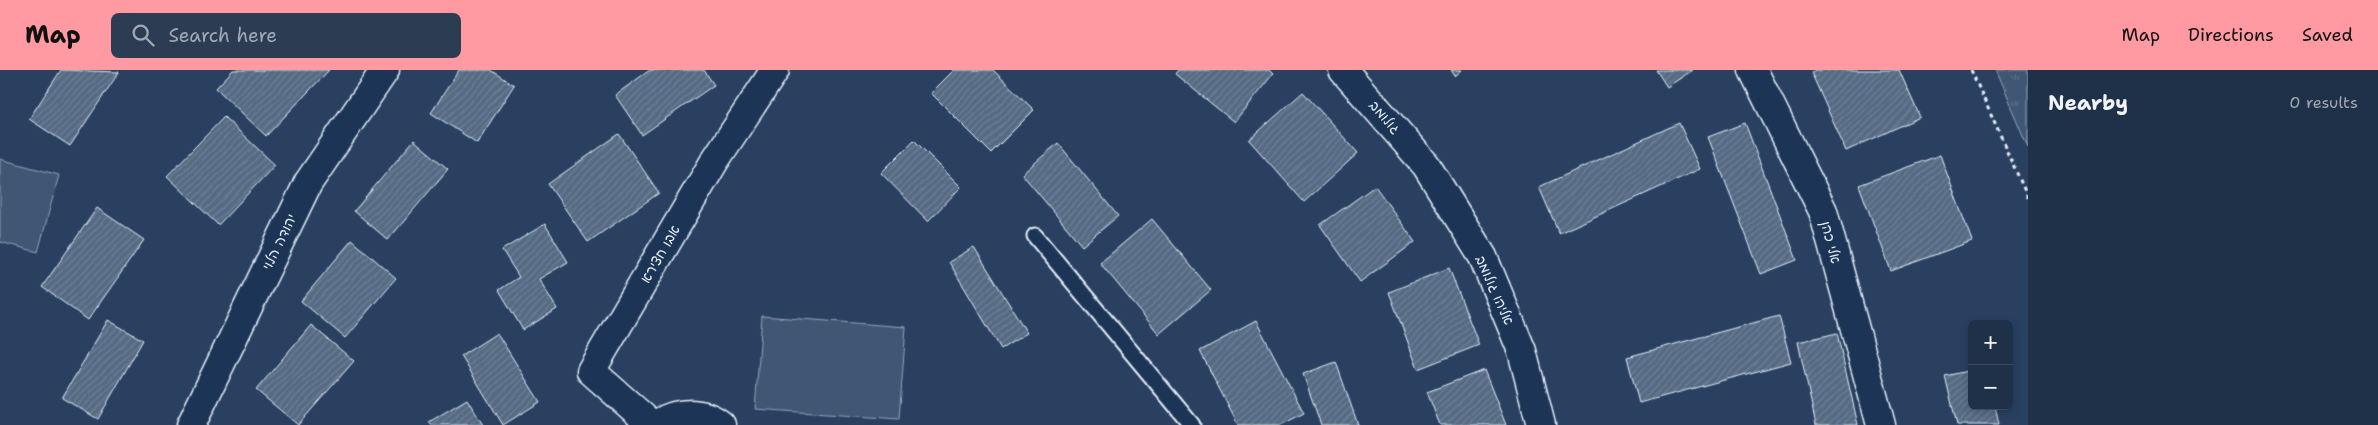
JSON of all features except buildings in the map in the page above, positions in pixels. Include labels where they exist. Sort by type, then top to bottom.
[{"type":"street","name":"יהודה הלוי","points":[[191,425],[308,183],[385,70]]},
{"type":"street","name":"אבו חצירא","points":[[652,425],[592,371],[714,162],[775,70]]},
{"type":"street","name":"גולומב","points":[[1343,70],[1426,165]]},
{"type":"street","name":"אלי כהן","points":[[1753,70],[1823,211],[1881,425]]},
{"type":"street","name":"אליהו גולומב","points":[[1426,165],[1482,257],[1522,351],[1541,425]]},
{"type":"street","points":[[656,425],[662,420],[680,414],[699,414],[721,425]]},
{"type":"lane","points":[[1035,236],[1192,425]]},
{"type":"path","points":[[1971,70],[2028,198]]},
{"type":"green space","points":[[1995,70],[2028,70],[2028,147]]},
{"type":"green space","points":[[0,159],[59,175],[38,252],[0,242]]},
{"type":"green space","points":[[762,316],[906,327],[899,419],[755,409]]}]
